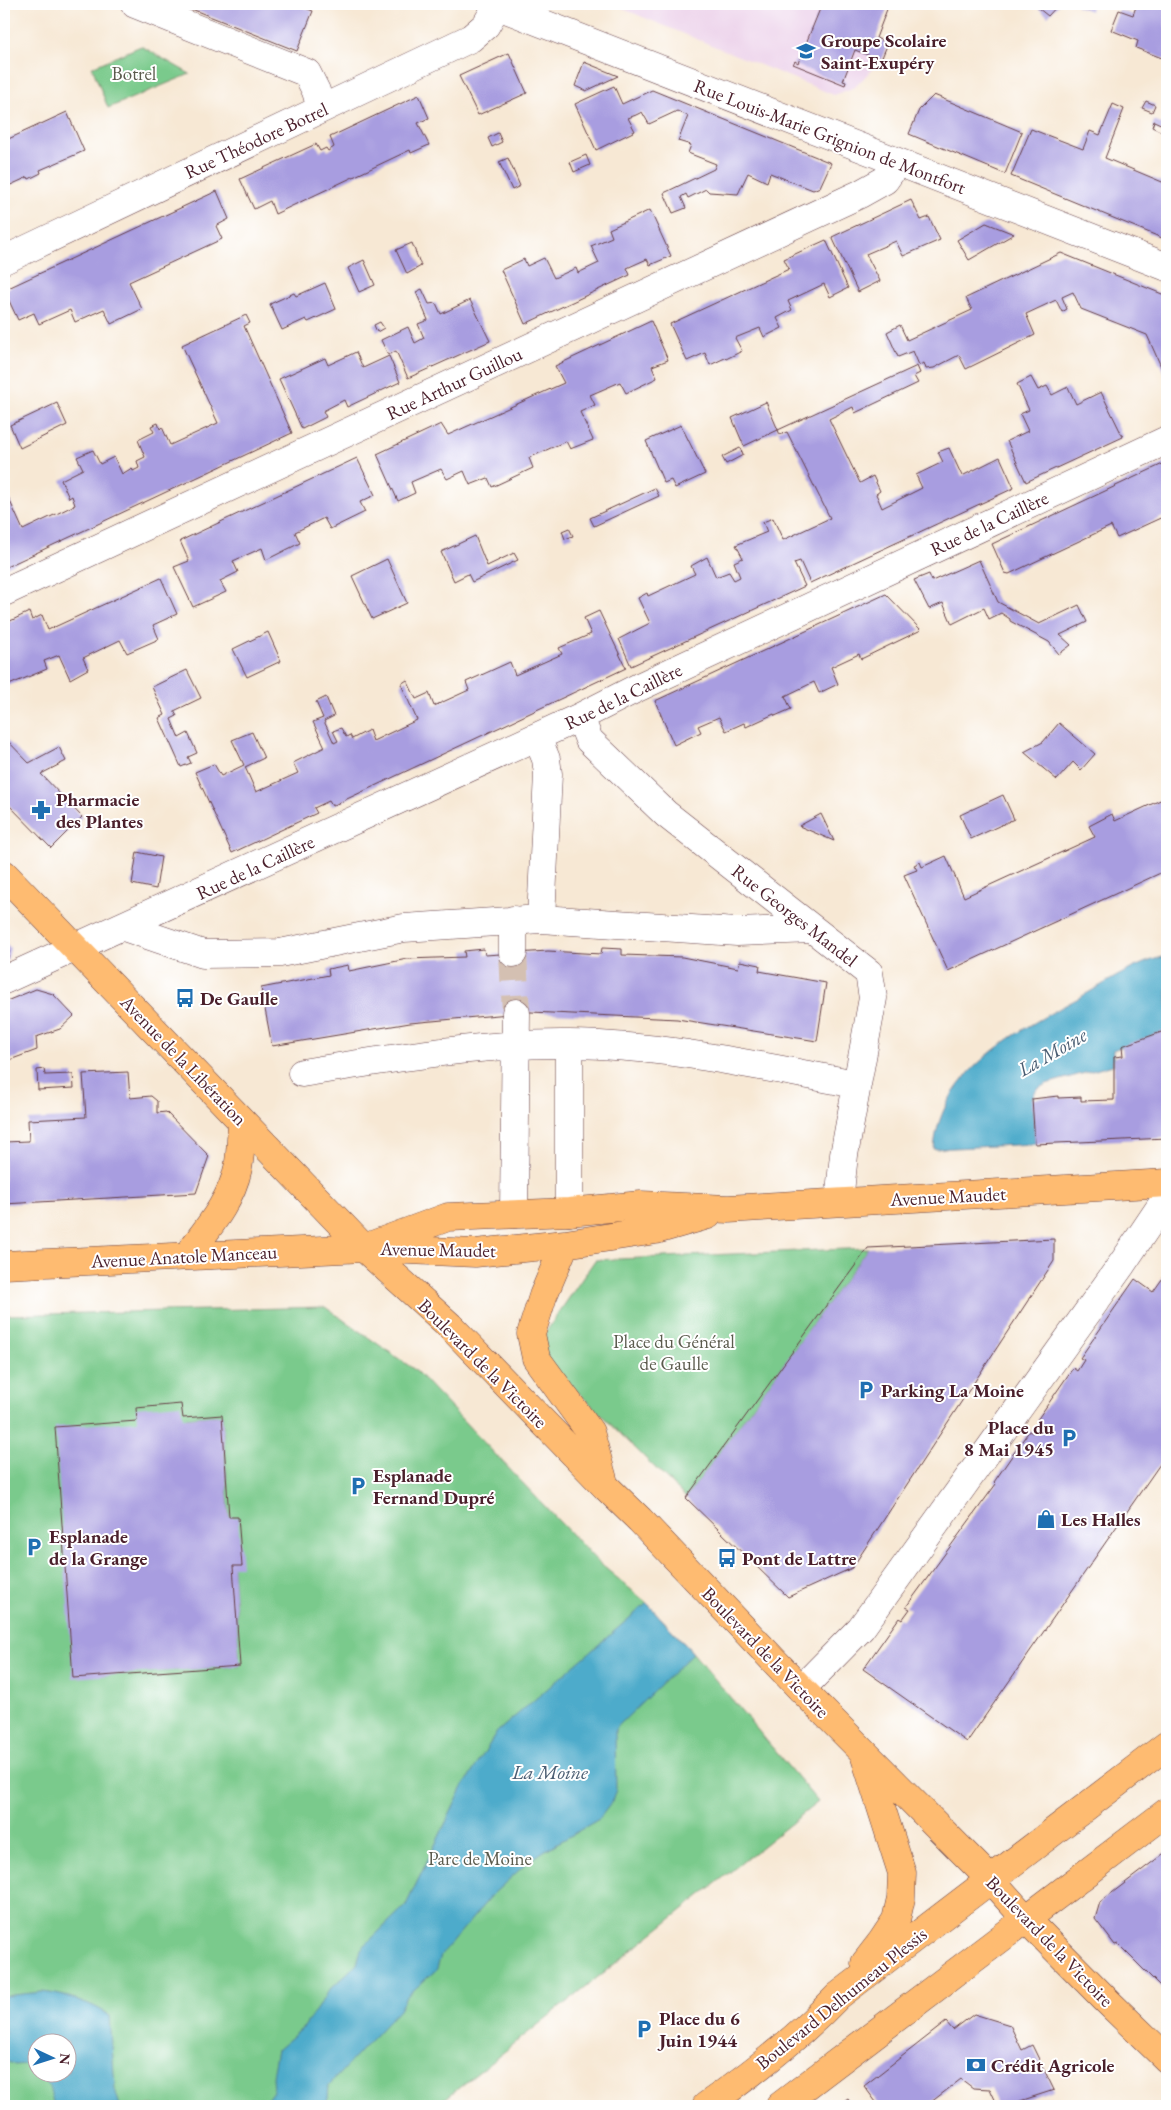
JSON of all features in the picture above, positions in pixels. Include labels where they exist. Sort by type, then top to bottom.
[{"type":"main road","name":"Avenue de la Libération","points":[[4,874],[364,1248]]},
{"type":"main road","points":[[187,1256],[219,1212],[230,1192],[238,1169],[242,1121]]},
{"type":"main road","name":"Avenue Maudet","points":[[364,1248],[448,1217],[569,1212],[641,1205],[728,1209],[1167,1183]]},
{"type":"main road","name":"Avenue Maudet","points":[[364,1248],[475,1253],[566,1244],[656,1230],[728,1209]]},
{"type":"main road","points":[[566,1244],[543,1296],[531,1334],[536,1358],[590,1432],[606,1487]]},
{"type":"main road","name":"Avenue Anatole Manceau","points":[[4,1265],[364,1248]]},
{"type":"main road","name":"Boulevard de la Victoire","points":[[364,1248],[450,1326],[640,1520],[801,1690],[991,1880],[1027,1920],[1167,2059]]},
{"type":"main road","name":"Boulevard Delhumeau Plessis","points":[[706,2106],[736,2085],[815,2020],[838,1996],[1167,1744]]},
{"type":"main road","points":[[838,1996],[882,1941],[896,1920],[901,1898],[902,1873],[863,1751]]},
{"type":"main road","points":[[780,2106],[1167,1812]]},
{"type":"street","points":[[135,4],[307,73],[316,91],[321,109]]},
{"type":"street","name":"Rue Théodore Botrel","points":[[4,260],[471,38],[486,25],[495,5]]},
{"type":"street","name":"Rue Louis-Marie Grignion de Montfort","points":[[495,5],[1167,267]]},
{"type":"street","name":"Rue Arthur Guillou","points":[[4,592],[860,194],[884,180],[897,163]]},
{"type":"street","name":"Rue de la Caillère","points":[[4,980],[76,949],[537,737],[1167,440]]},
{"type":"street","name":"Rue Georges Mandel","points":[[580,717],[589,740],[666,814],[869,973],[873,998],[844,1155],[839,1201]]},
{"type":"street","points":[[537,737],[546,759],[548,774],[541,919]]},
{"type":"street","points":[[124,927],[203,954],[280,953],[404,928],[513,920],[541,919],[737,932],[812,929]]},
{"type":"street","points":[[513,920],[514,953]]},
{"type":"street","points":[[514,1214],[516,1013]]},
{"type":"street","points":[[302,1073],[396,1058],[516,1046],[569,1044],[674,1052],[857,1084]]},
{"type":"street","points":[[569,1044],[569,1212]]},
{"type":"street","points":[[801,1690],[861,1628],[1111,1280],[1167,1196]]},
{"type":"shaded area","name":"Groupe Scolaire Saint-Exupéry","points":[[611,4],[889,4],[876,38],[888,43],[881,60],[855,87],[834,95]]},
{"type":"green space","name":"Botrel","points":[[141,46],[190,74],[108,108],[92,67]]},
{"type":"green space","name":"Place du Général de Gaulle","points":[[868,1248],[686,1498],[534,1349],[595,1260]]},
{"type":"green space","name":"Parc de Moine","points":[[325,1307],[415,1370],[597,1561],[647,1603],[693,1653],[818,1802],[436,2106],[4,2106],[4,1315]],"holes":[[[222,1415],[240,1666],[74,1677],[183,1418]]]},
{"type":"water","points":[[1167,956],[1167,1030],[1113,1050],[1113,1065],[1046,1084],[1036,1090],[1032,1099],[1035,1144],[934,1149],[940,1121],[951,1096],[968,1074],[988,1055],[1035,1022],[1114,978],[1135,967]]},
{"type":"water","name":"La Moine","points":[[647,1603],[693,1653],[615,1729],[616,1789],[612,1802],[599,1819],[528,1862],[493,1894],[441,1955],[437,1969],[406,1997],[399,2010],[329,2085],[328,2099],[324,2106],[262,2106],[273,2091],[272,2076],[277,2050],[304,2027],[331,1988],[357,1964],[361,1949],[406,1905],[462,1789],[497,1732]]},
{"type":"water","points":[[42,1992],[59,1995],[96,2007],[110,2016],[115,2089],[120,2106],[54,2106],[47,2082],[78,2082],[78,2032],[28,2032],[28,2064],[15,2065],[4,2060],[4,1996]]},
{"type":"building","points":[[179,4],[295,4],[313,11],[297,51]]},
{"type":"building","points":[[822,4],[889,4],[876,38],[888,43],[881,60],[855,50],[843,81],[846,82],[845,85],[793,64],[795,61],[798,63]]},
{"type":"building","points":[[1033,4],[1059,4],[1048,16]]},
{"type":"building","points":[[1078,4],[1093,4],[1090,11],[1077,6]]},
{"type":"building","points":[[1137,4],[1167,4],[1165,26],[1167,27],[1167,60],[1136,48],[1138,41],[1111,30],[1119,10],[1133,15]]},
{"type":"building","points":[[509,53],[527,93],[478,115],[459,76]]},
{"type":"building","points":[[584,62],[618,76],[586,91],[575,86]]},
{"type":"building","points":[[614,86],[622,104],[652,90],[831,163],[820,187],[813,190],[770,173],[767,182],[748,173],[738,194],[709,192],[706,189],[688,198],[686,194],[681,197],[686,208],[673,213],[664,193],[714,169],[716,164],[688,153],[691,145],[678,141],[688,116],[677,111],[649,124],[642,112],[628,118],[635,131],[596,150],[575,104]]},
{"type":"building","points":[[419,95],[429,118],[418,123],[429,145],[411,153],[410,150],[275,214],[270,201],[254,209],[240,179],[316,144],[320,151],[326,148],[328,151],[334,147],[330,137]]},
{"type":"building","points":[[934,95],[1022,132],[1005,174],[909,134],[919,110]]},
{"type":"building","points":[[1146,101],[1155,105],[1152,112],[1142,108]]},
{"type":"building","points":[[1113,104],[1124,109],[1105,158],[1167,184],[1167,240],[1011,176],[1031,129],[1083,149],[1090,131],[1100,135]]},
{"type":"building","points":[[67,112],[84,151],[40,170],[41,173],[29,179],[28,177],[4,188],[4,141]]},
{"type":"building","points":[[1154,121],[1165,126],[1162,132],[1152,127]]},
{"type":"building","points":[[498,133],[502,142],[492,147],[488,138]]},
{"type":"building","points":[[586,155],[590,165],[574,172],[570,162]]},
{"type":"building","points":[[508,158],[520,186],[512,190],[499,162]]},
{"type":"building","points":[[217,191],[229,219],[216,226],[222,239],[129,282],[142,309],[111,324],[104,309],[75,322],[70,310],[39,324],[34,313],[18,320],[4,290]]},
{"type":"building","points":[[911,200],[921,220],[929,217],[940,240],[903,256],[896,241],[866,254],[880,281],[858,292],[832,237]]},
{"type":"building","points":[[650,210],[671,256],[650,265],[647,259],[627,268],[630,275],[525,324],[501,270],[524,259],[527,266],[544,258],[554,278],[576,268],[578,273],[599,263],[591,246],[612,237],[609,229]]},
{"type":"building","points":[[986,223],[1014,234],[969,260],[957,240]]},
{"type":"building","points":[[826,240],[848,288],[830,297],[824,284],[788,301],[792,310],[777,318],[782,328],[764,337],[760,328],[735,338],[742,351],[726,359],[710,365],[705,353],[687,361],[670,324],[789,269],[784,259]]},
{"type":"building","points":[[412,243],[421,266],[407,274],[396,250]]},
{"type":"building","points":[[1061,253],[1167,296],[1167,347],[1165,348],[1167,354],[1167,380],[1147,335],[1081,309],[1073,292],[1062,297],[1067,309],[1062,312],[1056,300],[1026,314],[1035,335],[966,369],[959,355],[934,368],[926,369],[924,363],[919,365],[913,351],[898,357],[887,332],[900,325],[907,340],[972,310],[966,298]]},
{"type":"building","points":[[364,260],[375,285],[359,292],[348,268]]},
{"type":"building","points":[[325,283],[336,309],[308,322],[306,319],[282,330],[270,304],[294,293],[296,296]]},
{"type":"building","points":[[422,289],[429,304],[436,303],[441,314],[470,300],[490,341],[408,378],[396,351],[388,355],[381,340],[408,327],[415,343],[424,338],[418,324],[428,320],[416,292]]},
{"type":"building","points":[[246,315],[250,323],[244,326],[292,433],[4,568],[4,488],[23,530],[75,505],[72,496],[69,498],[61,480],[83,469],[77,457],[93,450],[100,464],[114,457],[122,474],[132,468],[133,471],[139,468],[137,461],[145,457],[138,440],[154,432],[151,426],[158,423],[160,429],[162,427],[170,445],[218,423],[182,345]]},
{"type":"building","points":[[651,321],[668,360],[652,366],[657,378],[626,393],[620,382],[590,395],[595,405],[580,412],[593,440],[570,449],[566,441],[529,458],[533,468],[492,487],[488,478],[470,485],[464,471],[447,479],[441,469],[411,482],[415,493],[398,501],[377,454],[441,424],[448,435],[564,383],[555,366]]},
{"type":"building","points":[[380,322],[384,328],[377,332],[374,325]]},
{"type":"building","points":[[356,352],[363,368],[389,356],[400,382],[347,407],[344,400],[323,411],[326,417],[302,429],[279,379],[325,358],[328,365]]},
{"type":"building","points":[[917,366],[920,373],[914,376],[918,383],[855,413],[853,407],[829,419],[860,483],[873,476],[880,491],[876,494],[882,508],[922,488],[916,475],[943,462],[938,452],[949,448],[962,476],[1000,457],[1014,488],[810,583],[800,561],[794,563],[805,586],[631,666],[619,639],[650,623],[638,598],[647,593],[648,596],[695,574],[691,566],[707,557],[716,577],[729,572],[734,580],[740,577],[734,562],[743,558],[736,545],[767,532],[763,522],[773,518],[783,540],[830,518],[787,432],[780,435],[778,430]]},
{"type":"building","points":[[1031,377],[1038,390],[1047,386],[1052,395],[1068,387],[1076,404],[1101,392],[1123,437],[1026,482],[1007,441],[1028,431],[1020,414],[1029,410],[1017,384]]},
{"type":"building","points":[[766,402],[778,430],[744,446],[732,418]]},
{"type":"building","points":[[57,403],[67,425],[20,448],[10,425]]},
{"type":"building","points":[[681,425],[705,474],[675,488],[671,480],[664,483],[646,441]]},
{"type":"building","points":[[740,448],[743,455],[726,464],[722,457]]},
{"type":"building","points":[[357,458],[375,495],[360,502],[365,512],[330,529],[324,518],[295,532],[300,543],[266,560],[262,548],[233,561],[238,572],[220,581],[226,592],[193,607],[174,567],[189,561],[180,541]]},
{"type":"building","points":[[1167,462],[1167,515],[1117,538],[1111,526],[1009,574],[1005,573],[992,544]]},
{"type":"building","points":[[655,488],[659,496],[594,526],[590,518]]},
{"type":"building","points":[[569,528],[573,536],[565,539],[562,531]]},
{"type":"building","points":[[475,536],[487,566],[514,553],[518,560],[472,582],[468,574],[454,581],[441,552]]},
{"type":"building","points":[[387,559],[407,603],[372,619],[352,576]]},
{"type":"building","points":[[979,560],[998,602],[1039,624],[1079,605],[1087,622],[1060,635],[1071,645],[1059,654],[1049,642],[1010,621],[1001,613],[989,619],[984,608],[952,624],[943,603],[929,609],[914,580],[929,574],[932,581]]},
{"type":"building","points":[[161,578],[177,614],[153,625],[159,639],[127,653],[120,640],[83,658],[88,669],[70,679],[59,655],[44,661],[47,669],[4,687],[4,624],[29,612],[32,620],[42,615],[48,630]]},
{"type":"building","points":[[886,594],[921,630],[861,659],[859,654],[831,667],[838,684],[819,693],[814,682],[785,696],[791,709],[775,716],[774,714],[746,727],[744,723],[726,731],[719,717],[698,726],[701,732],[674,745],[655,701]]},
{"type":"building","points":[[599,611],[626,668],[332,806],[329,801],[314,808],[317,813],[232,853],[195,772],[214,764],[221,776],[244,765],[232,740],[252,732],[264,758],[245,767],[256,792],[298,773],[293,763],[325,747],[313,722],[323,718],[316,702],[326,697],[334,716],[324,721],[334,743],[338,741],[333,731],[341,728],[346,737],[350,735],[352,739],[369,730],[373,741],[417,720],[401,684],[407,680],[416,699],[429,693],[434,706],[469,690],[466,682],[510,662],[515,675],[562,654],[559,648],[591,634],[584,618]]},
{"type":"building","points":[[268,632],[281,661],[247,677],[233,649]]},
{"type":"building","points":[[187,670],[201,698],[174,711],[177,716],[171,719],[179,738],[188,733],[197,753],[188,757],[191,763],[181,767],[159,718],[165,715],[152,687]]},
{"type":"building","points":[[1059,723],[1095,754],[1081,770],[1073,762],[1057,780],[1024,752],[1043,742]]},
{"type":"building","points":[[4,737],[29,763],[59,747],[66,761],[41,774],[82,817],[51,848],[4,800]]},
{"type":"building","points":[[1003,795],[1014,819],[971,839],[960,815]]},
{"type":"building","points":[[1167,797],[1167,870],[948,971],[904,875],[917,870],[914,865],[920,862],[922,867],[946,856],[964,897],[1095,837],[1089,826],[1112,814],[1115,821]]},
{"type":"building","points":[[821,814],[834,841],[799,826]]},
{"type":"building","points":[[137,852],[161,857],[156,889],[132,884]]},
{"type":"building","points":[[4,941],[10,948],[7,961],[4,962]]},
{"type":"building","points":[[602,948],[622,949],[622,955],[682,957],[738,968],[740,961],[760,965],[759,971],[826,983],[817,1041],[677,1019],[531,1012],[410,1023],[272,1046],[261,988],[329,975],[328,969],[348,965],[349,971],[407,959],[465,957],[464,951],[484,949],[485,955],[548,951],[601,954]]},
{"type":"building","points":[[36,989],[53,994],[74,1016],[60,1029],[36,1037],[37,1050],[4,1062],[4,1002]]},
{"type":"building","points":[[1167,1030],[1167,1138],[1035,1144],[1032,1099],[1058,1096],[1058,1098],[1081,1097],[1081,1101],[1114,1100],[1114,1057],[1123,1056],[1122,1046]]},
{"type":"building","points":[[44,1069],[45,1075],[73,1074],[74,1088],[38,1090],[37,1070]]},
{"type":"building","points":[[128,1072],[130,1098],[151,1096],[157,1101],[157,1113],[166,1112],[209,1156],[196,1193],[4,1204],[4,1142],[29,1141],[28,1120],[86,1117],[83,1074]]},
{"type":"building","name":"Parking La Moine","points":[[1054,1239],[1054,1261],[852,1568],[788,1597],[686,1498],[868,1248]]},
{"type":"building","name":"Les Halles","points":[[1167,1272],[1167,1454],[967,1742],[863,1669],[899,1618],[902,1620],[910,1609],[906,1607],[996,1484],[994,1482],[1029,1431],[1033,1433],[1041,1422],[1037,1420],[1073,1368],[1077,1371],[1084,1360],[1080,1358],[1135,1279],[1153,1292]]},
{"type":"building","points":[[181,1404],[183,1418],[222,1415],[229,1517],[238,1517],[242,1566],[233,1566],[240,1666],[73,1678],[55,1427],[137,1421],[136,1408]]},
{"type":"building","points":[[1167,1851],[1167,1993],[1118,1944],[1115,1945],[1095,1919],[1100,1902]]},
{"type":"building","points":[[974,2014],[1010,2025],[1022,2050],[1032,2045],[1054,2090],[1005,2106],[998,2106],[990,2089],[973,2088],[961,2079],[926,2106],[879,2106],[864,2086],[946,2022],[953,2030]]},
{"type":"building","points":[[848,2099],[853,2106],[838,2106]]},
{"type":"tunnel","points":[[513,953],[516,1013]]},
{"type":"place","name":"Groupe Scolaire Saint-Exupéry","points":[[806,51]]},
{"type":"place","name":"Pharmacie des Plantes","points":[[41,810]]},
{"type":"place","name":"De Gaulle","points":[[185,998]]},
{"type":"place","name":"Parking La Moine","points":[[866,1390]]},
{"type":"place","name":"Place du 8 Mai 1945","points":[[1069,1438]]},
{"type":"place","name":"Esplanade Fernand Dupré","points":[[358,1486]]},
{"type":"place","name":"Les Halles","points":[[1046,1519]]},
{"type":"place","name":"Esplanade de la Grange","points":[[34,1547]]},
{"type":"place","name":"Pont de Lattre","points":[[727,1558]]},
{"type":"place","name":"Place du 6 Juin 1944","points":[[644,2029]]},
{"type":"place","name":"Crédit Agricole","points":[[976,2065]]}]
